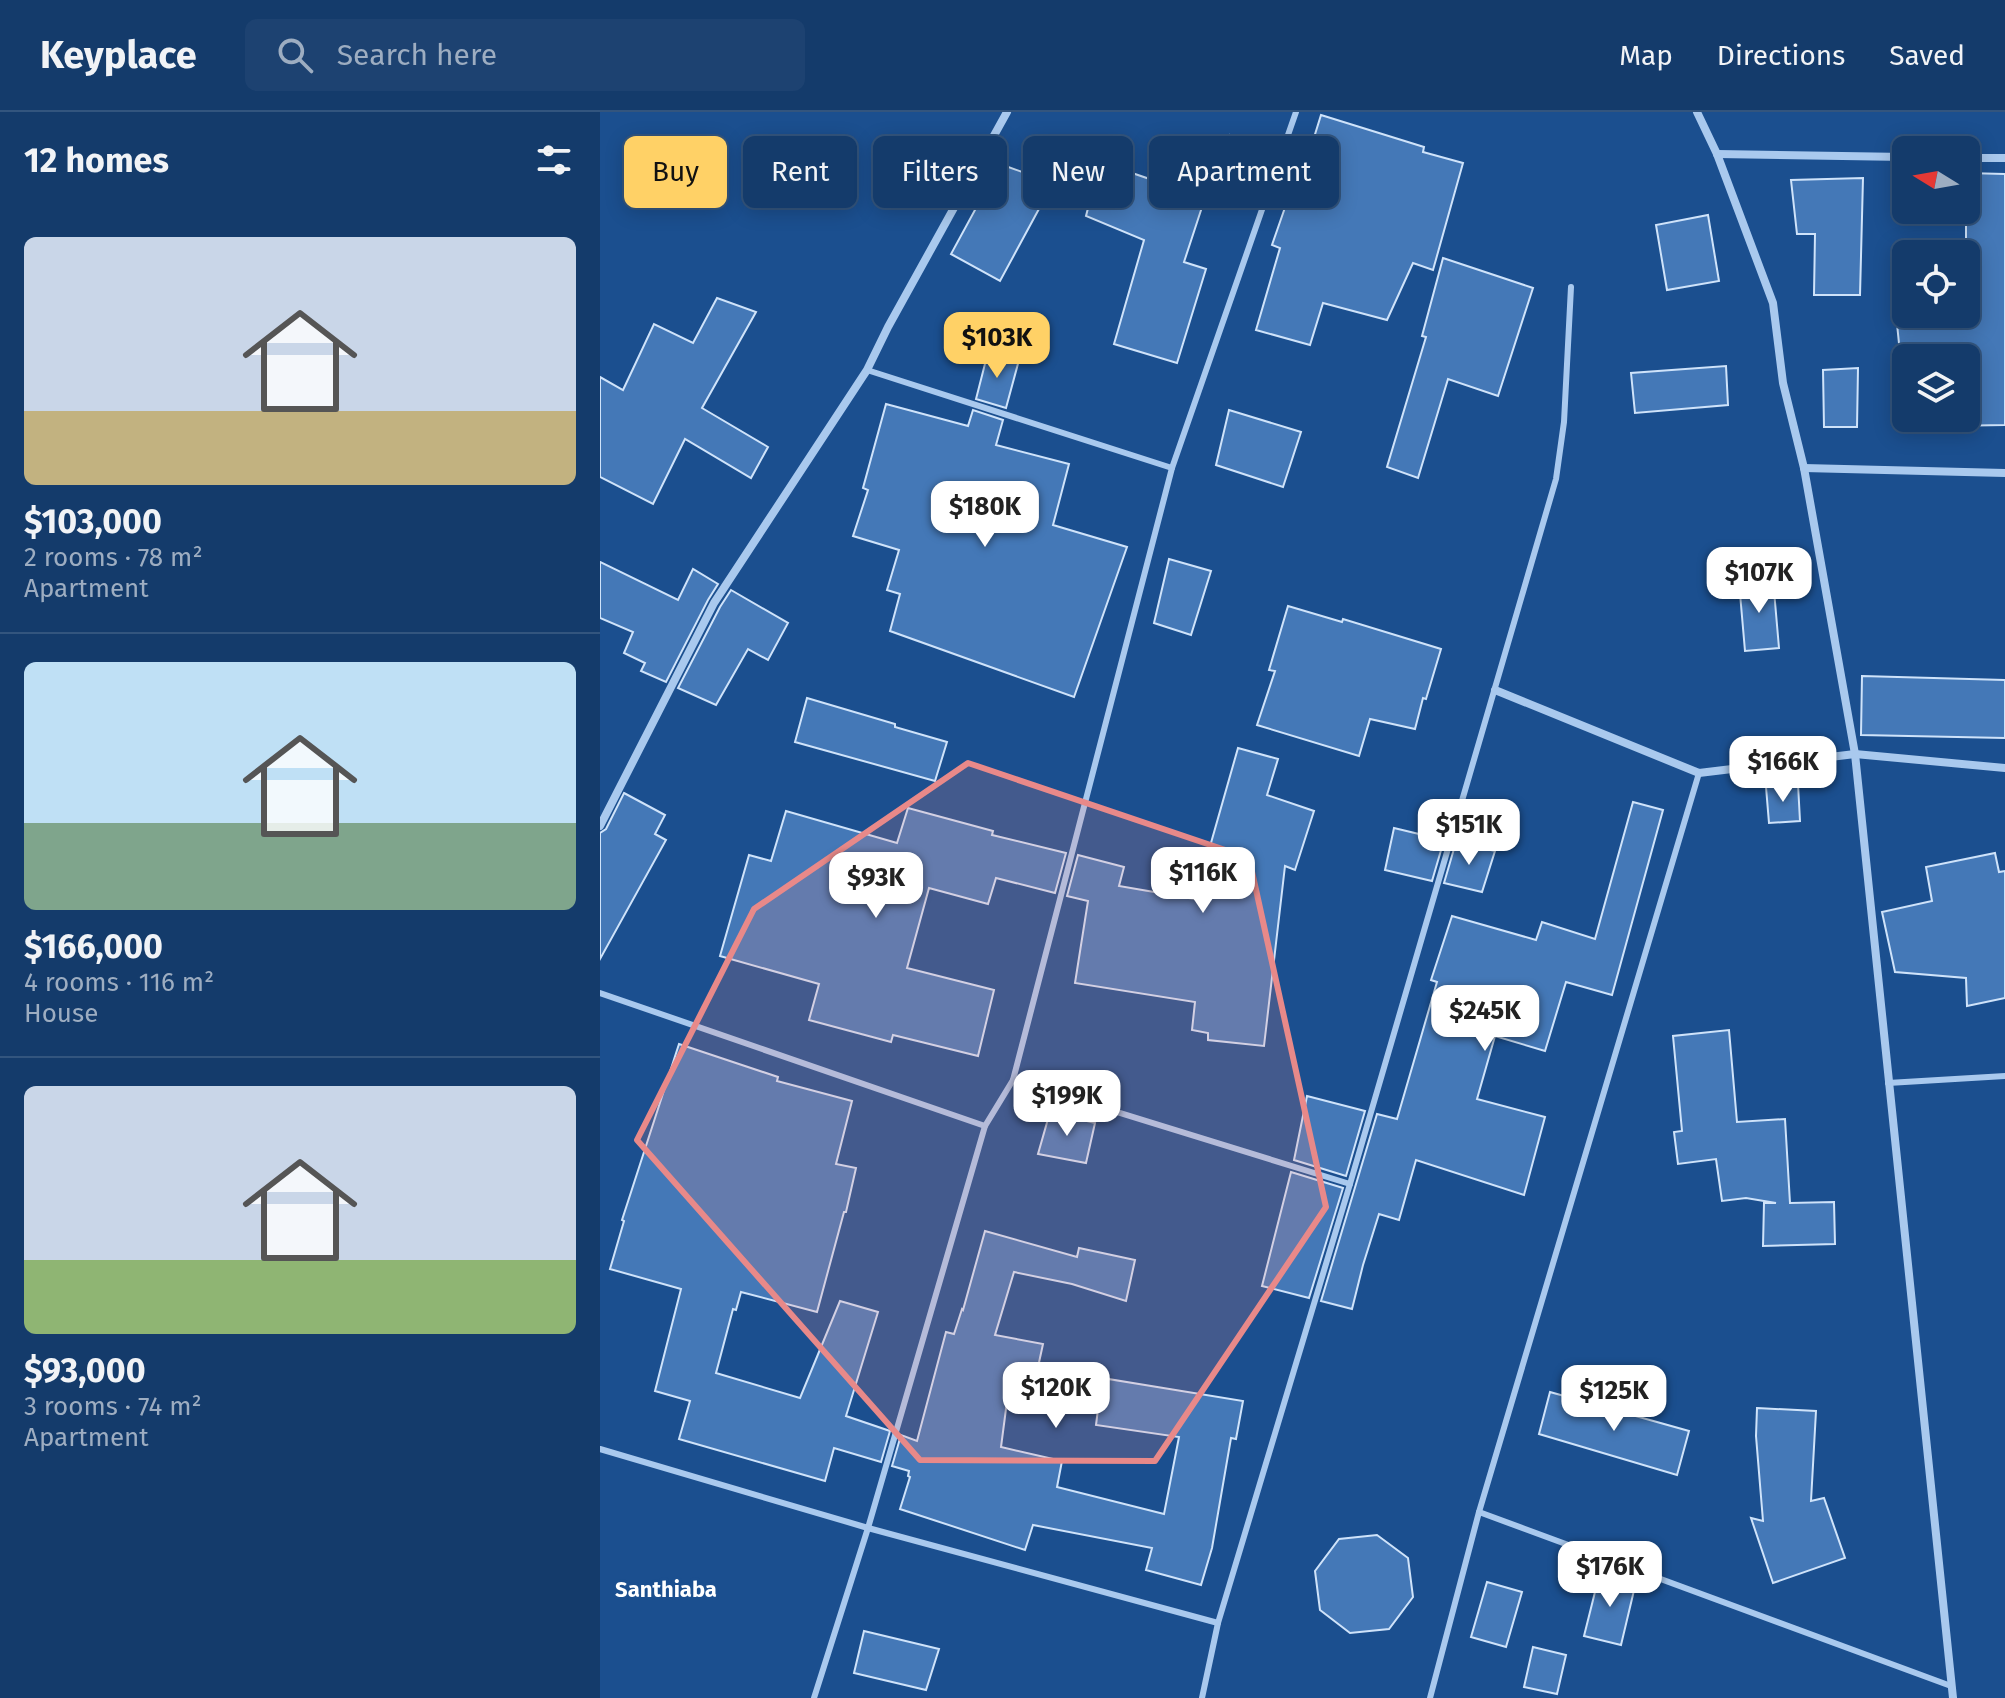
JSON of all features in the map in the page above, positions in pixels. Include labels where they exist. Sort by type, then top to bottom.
[{"type":"street","points":[[600,826],[714,603],[867,370],[1007,112]]},
{"type":"street","points":[[1697,112],[1717,154],[1773,303],[1783,383],[1804,468],[1855,754],[1953,1698]]},
{"type":"street","points":[[1717,154],[1892,157]]},
{"type":"street","points":[[1980,158],[2005,158]]},
{"type":"street","points":[[1804,468],[2005,473]]},
{"type":"street","points":[[1495,690],[1699,773],[1855,754],[2005,768]]},
{"type":"lane","points":[[814,1698],[868,1528],[985,1126],[1013,1080],[1172,468],[1296,112]]},
{"type":"lane","points":[[1204,1697],[1218,1623],[1556,479],[1564,422],[1571,287]]},
{"type":"lane","points":[[867,370],[1172,468]]},
{"type":"lane","points":[[1430,1698],[1479,1512],[1699,773]]},
{"type":"lane","points":[[600,993],[985,1126]]},
{"type":"lane","points":[[1888,1083],[2005,1076]]},
{"type":"lane","points":[[1013,1080],[1350,1184]]},
{"type":"lane","points":[[600,1449],[868,1528],[1218,1623]]},
{"type":"lane","points":[[1479,1512],[1951,1686]]},
{"type":"highlighted area","points":[[968,763],[1249,858],[1326,1207],[1155,1461],[920,1460],[637,1140],[754,909]]},
{"type":"building","points":[[1321,115],[1424,147],[1423,152],[1463,163],[1433,270],[1413,263],[1387,320],[1323,303],[1310,345],[1256,330],[1280,248],[1272,245],[1285,208],[1339,208],[1339,136],[1314,136]]},
{"type":"building","points":[[1007,167],[1023,172],[1023,208],[1039,208],[1000,281],[951,254],[976,208],[1007,208]]},
{"type":"building","points":[[1133,173],[1149,179],[1149,208],[1202,208],[1184,262],[1206,269],[1177,363],[1114,344],[1144,240],[1086,216],[1088,208],[1133,208]]},
{"type":"building","points":[[1980,173],[2005,174],[2005,425],[1980,425],[1980,344],[1899,344],[1897,328],[1980,328],[1980,240],[1966,240],[1966,224],[1980,224]]},
{"type":"building","points":[[1863,178],[1860,295],[1814,295],[1815,234],[1797,234],[1791,180]]},
{"type":"building","points":[[1708,215],[1719,281],[1667,290],[1656,225]]},
{"type":"building","points":[[1443,258],[1533,288],[1498,396],[1448,379],[1418,478],[1387,467],[1426,337],[1422,336]]},
{"type":"building","points":[[717,298],[756,312],[702,408],[768,447],[751,478],[685,439],[653,504],[600,477],[600,377],[623,390],[654,324],[693,343]]},
{"type":"building","points":[[988,352],[1019,360],[1006,408],[976,399]]},
{"type":"building","points":[[1726,366],[1728,405],[1635,413],[1631,373]]},
{"type":"building","points":[[1858,368],[1857,427],[1824,427],[1823,370]]},
{"type":"building","points":[[886,404],[968,426],[973,410],[1003,420],[996,445],[1069,464],[1053,525],[1127,547],[1074,697],[890,631],[900,594],[887,590],[899,550],[853,536],[868,490],[863,488]]},
{"type":"building","points":[[1229,410],[1301,432],[1283,487],[1216,465]]},
{"type":"building","points":[[1169,559],[1211,571],[1191,635],[1154,623]]},
{"type":"building","points":[[600,562],[678,600],[693,569],[718,584],[666,682],[641,671],[645,663],[624,653],[633,632],[600,618]]},
{"type":"building","points":[[1773,579],[1779,648],[1745,651],[1739,582]]},
{"type":"building","points":[[731,590],[788,623],[768,660],[748,649],[716,705],[678,688]]},
{"type":"building","points":[[1288,606],[1441,649],[1415,729],[1370,719],[1359,756],[1257,725],[1275,671],[1269,670]]},
{"type":"building","points":[[1862,676],[2005,680],[2005,738],[1861,735]]},
{"type":"building","points":[[807,698],[947,742],[935,781],[795,742]]},
{"type":"building","points":[[1238,748],[1278,759],[1267,795],[1314,811],[1295,870],[1285,866],[1264,1046],[1208,1040],[1208,1033],[1192,1030],[1195,1002],[1075,983],[1088,901],[1067,896],[1078,855],[1124,867],[1119,886],[1195,899]]},
{"type":"building","points":[[1798,784],[1800,821],[1769,823],[1766,787]]},
{"type":"building","points":[[624,793],[665,815],[655,834],[666,840],[600,959],[600,833],[606,829]]},
{"type":"building","points":[[1633,802],[1663,810],[1612,995],[1566,982],[1545,1051],[1495,1036],[1477,1099],[1545,1117],[1524,1195],[1416,1160],[1399,1220],[1379,1214],[1352,1309],[1321,1301],[1377,1114],[1397,1119],[1437,982],[1431,980],[1452,916],[1536,940],[1542,922],[1595,939]]},
{"type":"building","points":[[908,808],[993,831],[992,835],[1066,853],[1055,893],[996,878],[988,904],[929,888],[907,968],[994,990],[978,1056],[893,1035],[891,1042],[809,1020],[819,984],[720,956],[749,855],[771,861],[786,811],[897,843]]},
{"type":"building","points":[[1394,828],[1444,840],[1432,881],[1385,870]]},
{"type":"building","points":[[1456,842],[1495,851],[1482,892],[1444,883]]},
{"type":"building","points":[[1995,853],[1999,872],[2005,871],[2005,998],[1967,1006],[1966,978],[1895,972],[1882,912],[1932,901],[1926,867]]},
{"type":"building","points":[[1729,1030],[1737,1122],[1785,1119],[1790,1203],[1834,1202],[1835,1244],[1763,1246],[1764,1203],[1776,1203],[1746,1198],[1722,1201],[1716,1159],[1678,1164],[1674,1132],[1682,1131],[1673,1036]]},
{"type":"building","points":[[679,1044],[778,1077],[777,1081],[852,1101],[836,1164],[856,1168],[817,1312],[741,1292],[736,1310],[733,1309],[716,1373],[800,1398],[840,1301],[878,1312],[846,1416],[890,1431],[881,1462],[834,1448],[825,1481],[679,1439],[690,1401],[655,1391],[681,1289],[610,1269],[622,1220]]},
{"type":"building","points":[[1307,1096],[1365,1111],[1346,1176],[1294,1160]]},
{"type":"building","points":[[1050,1112],[1095,1123],[1086,1163],[1038,1154]]},
{"type":"building","points":[[1291,1172],[1343,1188],[1309,1298],[1262,1286]]},
{"type":"building","points":[[985,1231],[1077,1257],[1079,1248],[1135,1260],[1126,1301],[1072,1284],[1014,1272],[995,1335],[1043,1344],[1033,1390],[1009,1386],[1001,1447],[1062,1461],[1057,1487],[1164,1514],[1179,1437],[1096,1425],[1102,1378],[1243,1401],[1236,1439],[1231,1438],[1212,1548],[1201,1585],[1146,1570],[1152,1548],[1033,1525],[1025,1550],[900,1509],[910,1477],[909,1471],[892,1466],[901,1435],[917,1441],[946,1332],[954,1334]]},
{"type":"building","points":[[1550,1392],[1689,1431],[1677,1475],[1539,1434]]},
{"type":"building","points":[[1757,1408],[1816,1411],[1811,1501],[1824,1498],[1845,1558],[1773,1583],[1751,1518],[1763,1521],[1756,1436]]},
{"type":"building","points":[[1377,1535],[1408,1558],[1413,1597],[1389,1629],[1350,1633],[1320,1610],[1315,1571],[1339,1539]]},
{"type":"building","points":[[1600,1572],[1636,1582],[1621,1645],[1584,1636]]},
{"type":"building","points":[[1487,1582],[1522,1592],[1506,1647],[1471,1637]]},
{"type":"building","points":[[864,1631],[939,1649],[926,1690],[854,1673]]},
{"type":"building","points":[[1533,1647],[1566,1655],[1557,1694],[1524,1687]]},
{"type":"district","name":"Santhiaba","points":[[666,1589]]}]
